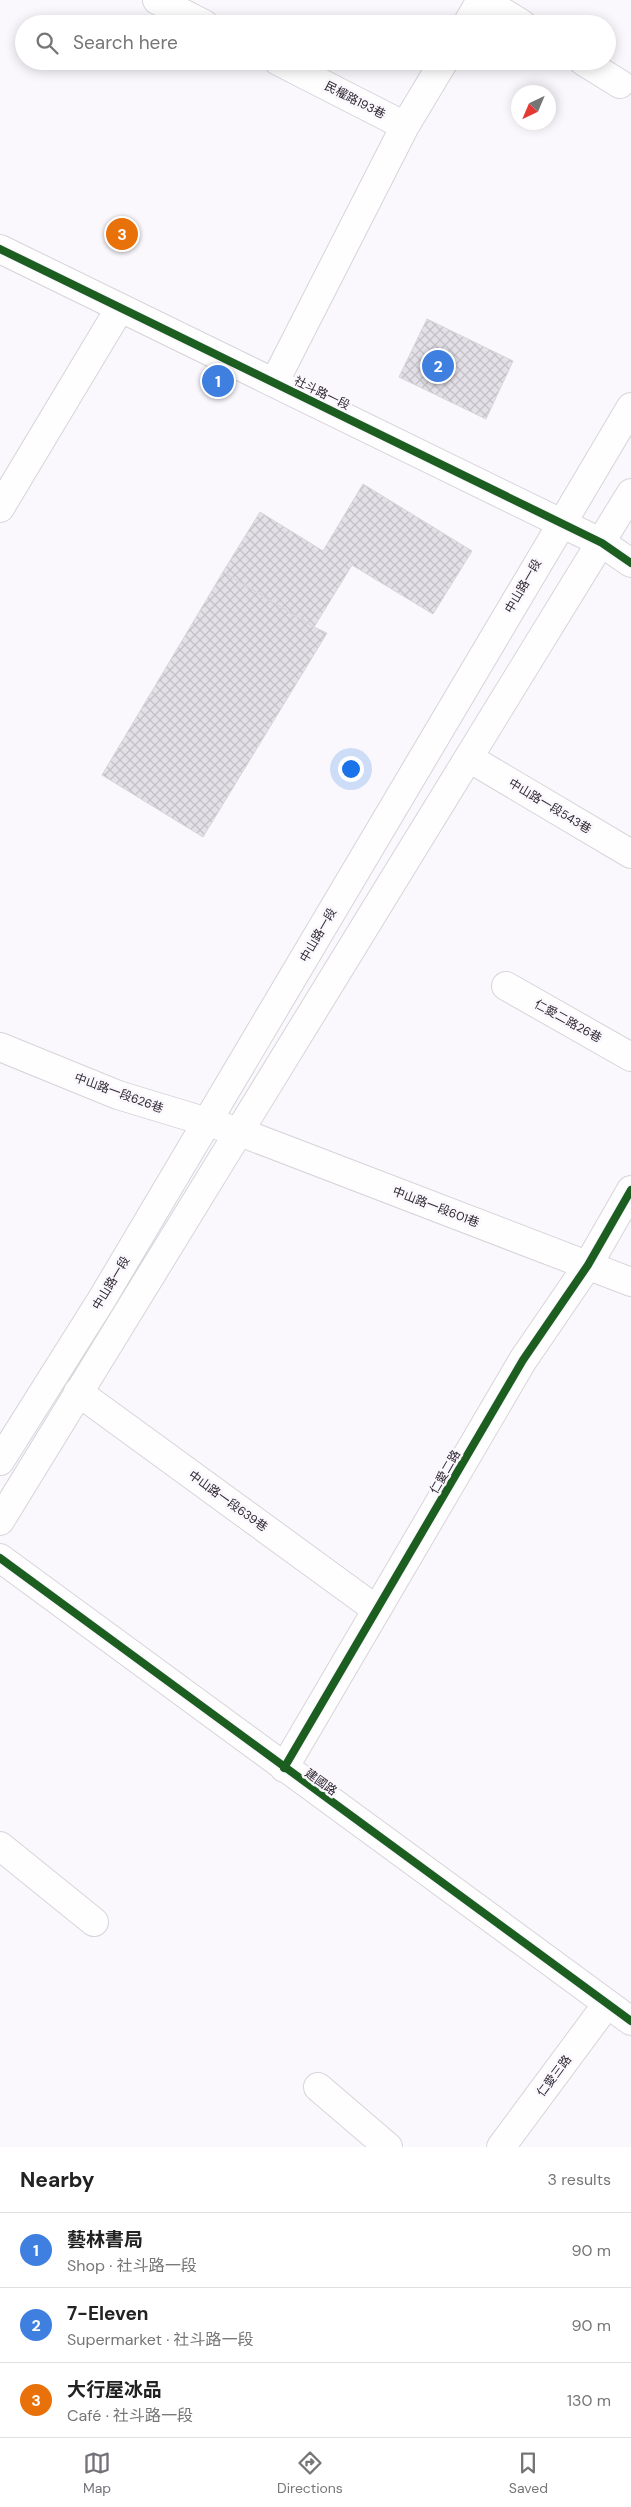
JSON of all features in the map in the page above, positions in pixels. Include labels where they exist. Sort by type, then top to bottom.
[{"type":"street","points":[[158,0],[187,15]]},
{"type":"street","points":[[473,15],[482,0],[507,15]]},
{"type":"street","name":"民權路193巷","points":[[296,70],[405,126]]},
{"type":"street","points":[[274,383],[405,126],[439,70]]},
{"type":"street","points":[[597,70],[620,84]]},
{"type":"street","name":"社斗路一段","points":[[0,249],[602,543],[631,563]]},
{"type":"street","points":[[0,508],[120,308]]},
{"type":"street","name":"中山路一段","points":[[0,1461],[102,1299],[207,1124],[560,524],[631,407]]},
{"type":"street","points":[[0,1521],[631,493]]},
{"type":"street","name":"中山路一段543巷","points":[[469,758],[631,854]]},
{"type":"street","name":"仁愛二路26巷","points":[[506,986],[631,1056]]},
{"type":"street","name":"中山路一段626巷","points":[[0,1047],[118,1095],[207,1124],[240,1132]]},
{"type":"street","name":"中山路一段601巷","points":[[240,1132],[631,1282]]},
{"type":"street","name":"仁愛二路","points":[[284,1768],[523,1360],[588,1265],[631,1190]]},
{"type":"street","name":"中山路一段639巷","points":[[78,1392],[377,1610]]},
{"type":"street","name":"建國路","points":[[0,1558],[631,2022]]},
{"type":"street","points":[[0,1846],[94,1922]]},
{"type":"street","name":"仁愛三路","points":[[502,2147],[607,2004]]},
{"type":"street","points":[[318,2087],[388,2147]]},
{"type":"building","points":[[427,319],[513,361],[486,419],[399,377]]},
{"type":"building","points":[[363,484],[472,551],[433,614],[352,565],[314,627],[223,572],[260,512],[323,551]]},
{"type":"building","points":[[223,572],[327,633],[203,837],[102,775]]},
{"type":"cycle path","points":[[0,249],[602,543],[631,563]]},
{"type":"cycle path","points":[[284,1768],[523,1360],[588,1265],[631,1190]]},
{"type":"cycle path","points":[[0,1558],[631,2021]]},
{"type":"place","name":"大行屋冰品","points":[[122,234]]},
{"type":"place","name":"7-Eleven","points":[[438,366]]},
{"type":"place","name":"藝林書局","points":[[218,381]]}]
